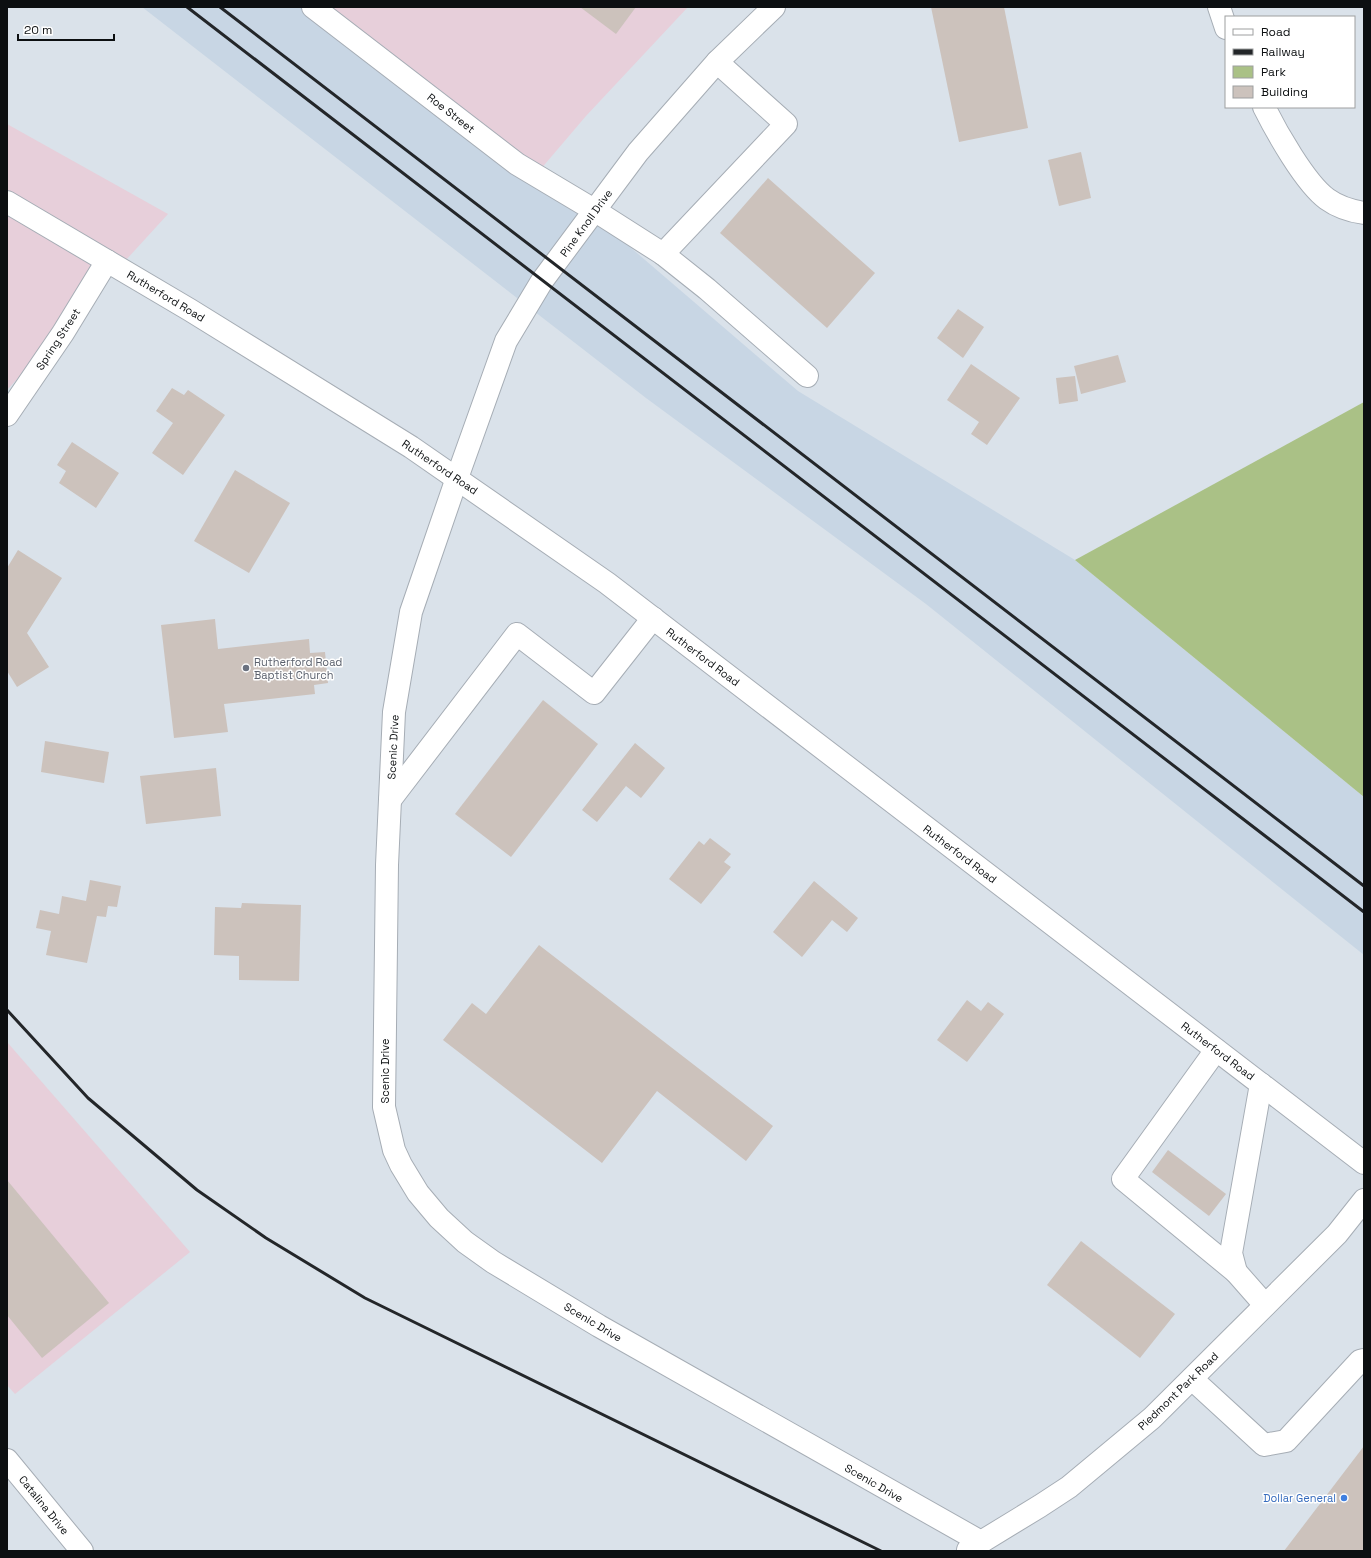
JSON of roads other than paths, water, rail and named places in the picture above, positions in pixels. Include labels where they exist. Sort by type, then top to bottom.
[{"type":"street","name":"Roe Street","points":[[313,7],[517,164],[594,210],[663,254],[707,289],[806,376]]},
{"type":"street","name":"Pine Knoll Drive","points":[[457,478],[506,341],[542,281],[638,152],[717,62],[774,7]]},
{"type":"street","points":[[1219,7],[1225,25]]},
{"type":"street","points":[[663,254],[786,124],[717,62]]},
{"type":"street","points":[[1264,108],[1274,128],[1309,181],[1326,199],[1351,211],[1364,213]]},
{"type":"street","name":"Rutherford Road","points":[[7,202],[107,261],[357,414],[457,478],[607,583],[1364,1163]]},
{"type":"street","name":"Spring Street","points":[[7,415],[63,333],[107,261]]},
{"type":"street","name":"Scenic Drive","points":[[457,478],[411,612],[394,712],[387,865],[384,1107],[394,1150],[401,1165],[418,1192],[439,1218],[465,1242],[493,1262],[599,1326],[974,1546]]},
{"type":"street","points":[[390,800],[517,634],[594,692],[653,618]]},
{"type":"street","points":[[1216,1050],[1123,1179],[1236,1272],[1265,1306]]},
{"type":"street","points":[[1236,1272],[1230,1253],[1261,1084]]},
{"type":"street","name":"Piedmont Park Road","points":[[974,1546],[1069,1487],[1152,1418],[1337,1234],[1364,1200]]},
{"type":"street","points":[[1192,1379],[1264,1446],[1286,1441],[1360,1361],[1364,1360]]},
{"type":"street","name":"Catalina Drive","points":[[7,1460],[82,1551]]},
{"type":"railway","points":[[187,7],[1364,912]]},
{"type":"railway","points":[[220,7],[1364,886]]},
{"type":"railway","points":[[7,1010],[88,1098],[197,1190],[266,1238],[365,1298],[881,1551]]},
{"type":"place","name":"Rutherford Road Baptist Church","points":[[246,668]]},
{"type":"place","name":"Dollar General","points":[[1344,1498]]}]
